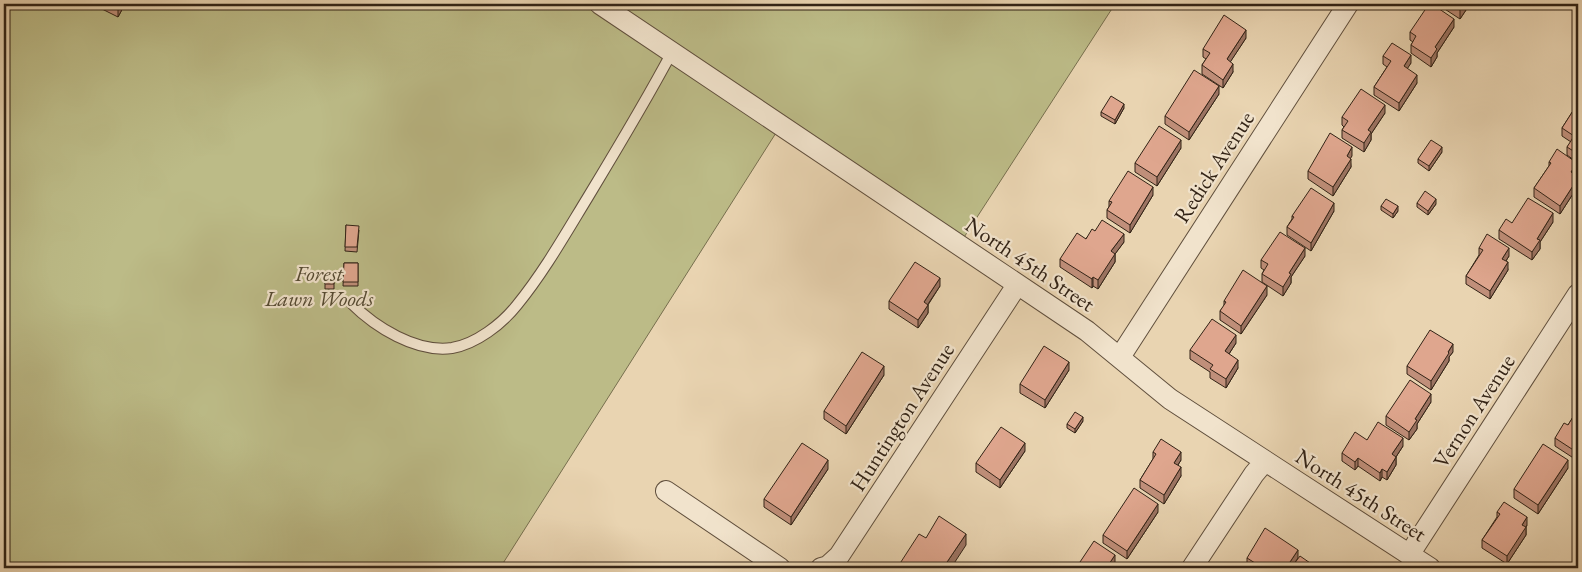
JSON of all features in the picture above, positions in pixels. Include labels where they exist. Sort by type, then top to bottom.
[{"type":"street","name":"North 45th Street","points":[[600,4],[1087,331],[1170,400],[1430,568]]},
{"type":"street","name":"Redick Avenue","points":[[1120,357],[1348,4]]},
{"type":"street","name":"Huntington Avenue","points":[[821,568],[828,566],[839,556],[1017,285]]},
{"type":"street","name":"Vernon Avenue","points":[[1409,555],[1578,294]]},
{"type":"street","points":[[1192,568],[1254,474],[1265,461]]},
{"type":"street","points":[[666,491],[780,568]]},
{"type":"lane","points":[[351,303],[364,317],[400,338],[432,348],[452,348],[492,329],[516,306],[543,268],[622,140],[672,52]]},
{"type":"green space","name":"Forest Lawn Woods","points":[[4,4],[1115,4],[959,245],[781,125],[500,568],[4,568]]},
{"type":"building","points":[[108,4],[121,4],[118,9]]},
{"type":"building","points":[[1429,4],[1432,4],[1454,19],[1435,47],[1437,49],[1431,58],[1411,45],[1416,36],[1410,32]]},
{"type":"building","points":[[1450,4],[1465,4],[1460,10]]},
{"type":"building","points":[[1224,15],[1246,30],[1227,59],[1233,64],[1223,80],[1202,65],[1210,53],[1203,49]]},
{"type":"building","points":[[1392,43],[1411,55],[1404,66],[1417,75],[1399,103],[1374,87],[1391,61],[1383,56]]},
{"type":"building","points":[[1194,70],[1219,86],[1189,132],[1165,116]]},
{"type":"building","points":[[1361,89],[1385,105],[1368,130],[1371,132],[1364,143],[1342,130],[1348,121],[1342,117]]},
{"type":"building","points":[[1111,96],[1124,104],[1115,120],[1101,112]]},
{"type":"building","points":[[1578,103],[1578,154],[1567,147],[1574,136],[1562,128]]},
{"type":"building","points":[[1159,126],[1181,140],[1157,177],[1135,163]]},
{"type":"building","points":[[1330,133],[1352,147],[1347,156],[1351,159],[1333,187],[1308,171]]},
{"type":"building","points":[[1431,140],[1442,147],[1429,166],[1418,159]]},
{"type":"building","points":[[1557,149],[1577,163],[1571,172],[1578,177],[1560,206],[1534,188],[1551,163],[1549,162]]},
{"type":"building","points":[[1128,171],[1153,187],[1130,225],[1107,210],[1112,202],[1109,201]]},
{"type":"building","points":[[1311,188],[1334,203],[1311,243],[1287,227],[1294,217],[1292,216]]},
{"type":"building","points":[[1425,191],[1436,199],[1428,211],[1417,203]]},
{"type":"building","points":[[1528,198],[1553,213],[1537,239],[1540,240],[1532,252],[1499,230],[1506,219],[1512,223]]},
{"type":"building","points":[[1386,199],[1398,206],[1393,214],[1381,206]]},
{"type":"building","points":[[1102,220],[1124,234],[1111,251],[1115,254],[1098,280],[1093,277],[1092,279],[1060,259],[1077,233],[1086,239],[1092,229],[1095,231]]},
{"type":"building","points":[[346,225],[359,226],[357,247],[345,247]]},
{"type":"building","points":[[1280,232],[1305,248],[1289,273],[1291,274],[1283,287],[1262,274],[1268,264],[1261,260]]},
{"type":"building","points":[[1487,234],[1509,248],[1502,259],[1508,262],[1490,291],[1466,276],[1483,250],[1479,248]]},
{"type":"building","points":[[915,262],[940,278],[924,302],[928,305],[918,320],[889,301]]},
{"type":"building","points":[[344,263],[358,263],[358,282],[343,282]]},
{"type":"building","points":[[1243,270],[1267,286],[1241,326],[1220,311]]},
{"type":"building","points":[[325,274],[334,274],[334,284],[325,284]]},
{"type":"building","points":[[1212,319],[1236,335],[1225,351],[1238,360],[1226,379],[1210,369],[1213,365],[1190,350]]},
{"type":"building","points":[[1430,330],[1453,344],[1431,381],[1407,366]]},
{"type":"building","points":[[1044,346],[1069,362],[1045,400],[1020,384]]},
{"type":"building","points":[[862,352],[884,366],[846,426],[824,411]]},
{"type":"building","points":[[1410,380],[1431,394],[1409,432],[1386,416]]},
{"type":"building","points":[[1578,409],[1578,453],[1555,438],[1564,423],[1568,425]]},
{"type":"building","points":[[1075,412],[1083,417],[1075,429],[1067,424]]},
{"type":"building","points":[[1378,422],[1403,438],[1392,454],[1396,457],[1387,472],[1382,469],[1380,473],[1358,458],[1355,462],[1342,453],[1355,432],[1367,440]]},
{"type":"building","points":[[1001,427],[1025,443],[1000,480],[976,463]]},
{"type":"building","points":[[1161,439],[1181,452],[1174,463],[1181,467],[1164,495],[1140,480],[1156,454],[1153,452]]},
{"type":"building","points":[[802,443],[828,460],[791,517],[764,499]]},
{"type":"building","points":[[1543,444],[1568,460],[1538,505],[1514,489]]},
{"type":"building","points":[[1134,488],[1158,504],[1127,551],[1103,535]]},
{"type":"building","points":[[1504,502],[1527,517],[1522,525],[1526,527],[1507,556],[1482,540],[1500,514],[1497,512]]},
{"type":"building","points":[[939,516],[966,534],[943,568],[897,568],[919,534],[926,538]]},
{"type":"building","points":[[1265,528],[1298,550],[1286,568],[1263,568],[1247,558]]},
{"type":"building","points":[[1094,541],[1115,555],[1109,564],[1112,566],[1110,568],[1076,568]]},
{"type":"building","points":[[1300,556],[1313,565],[1311,568],[1291,568]]}]
